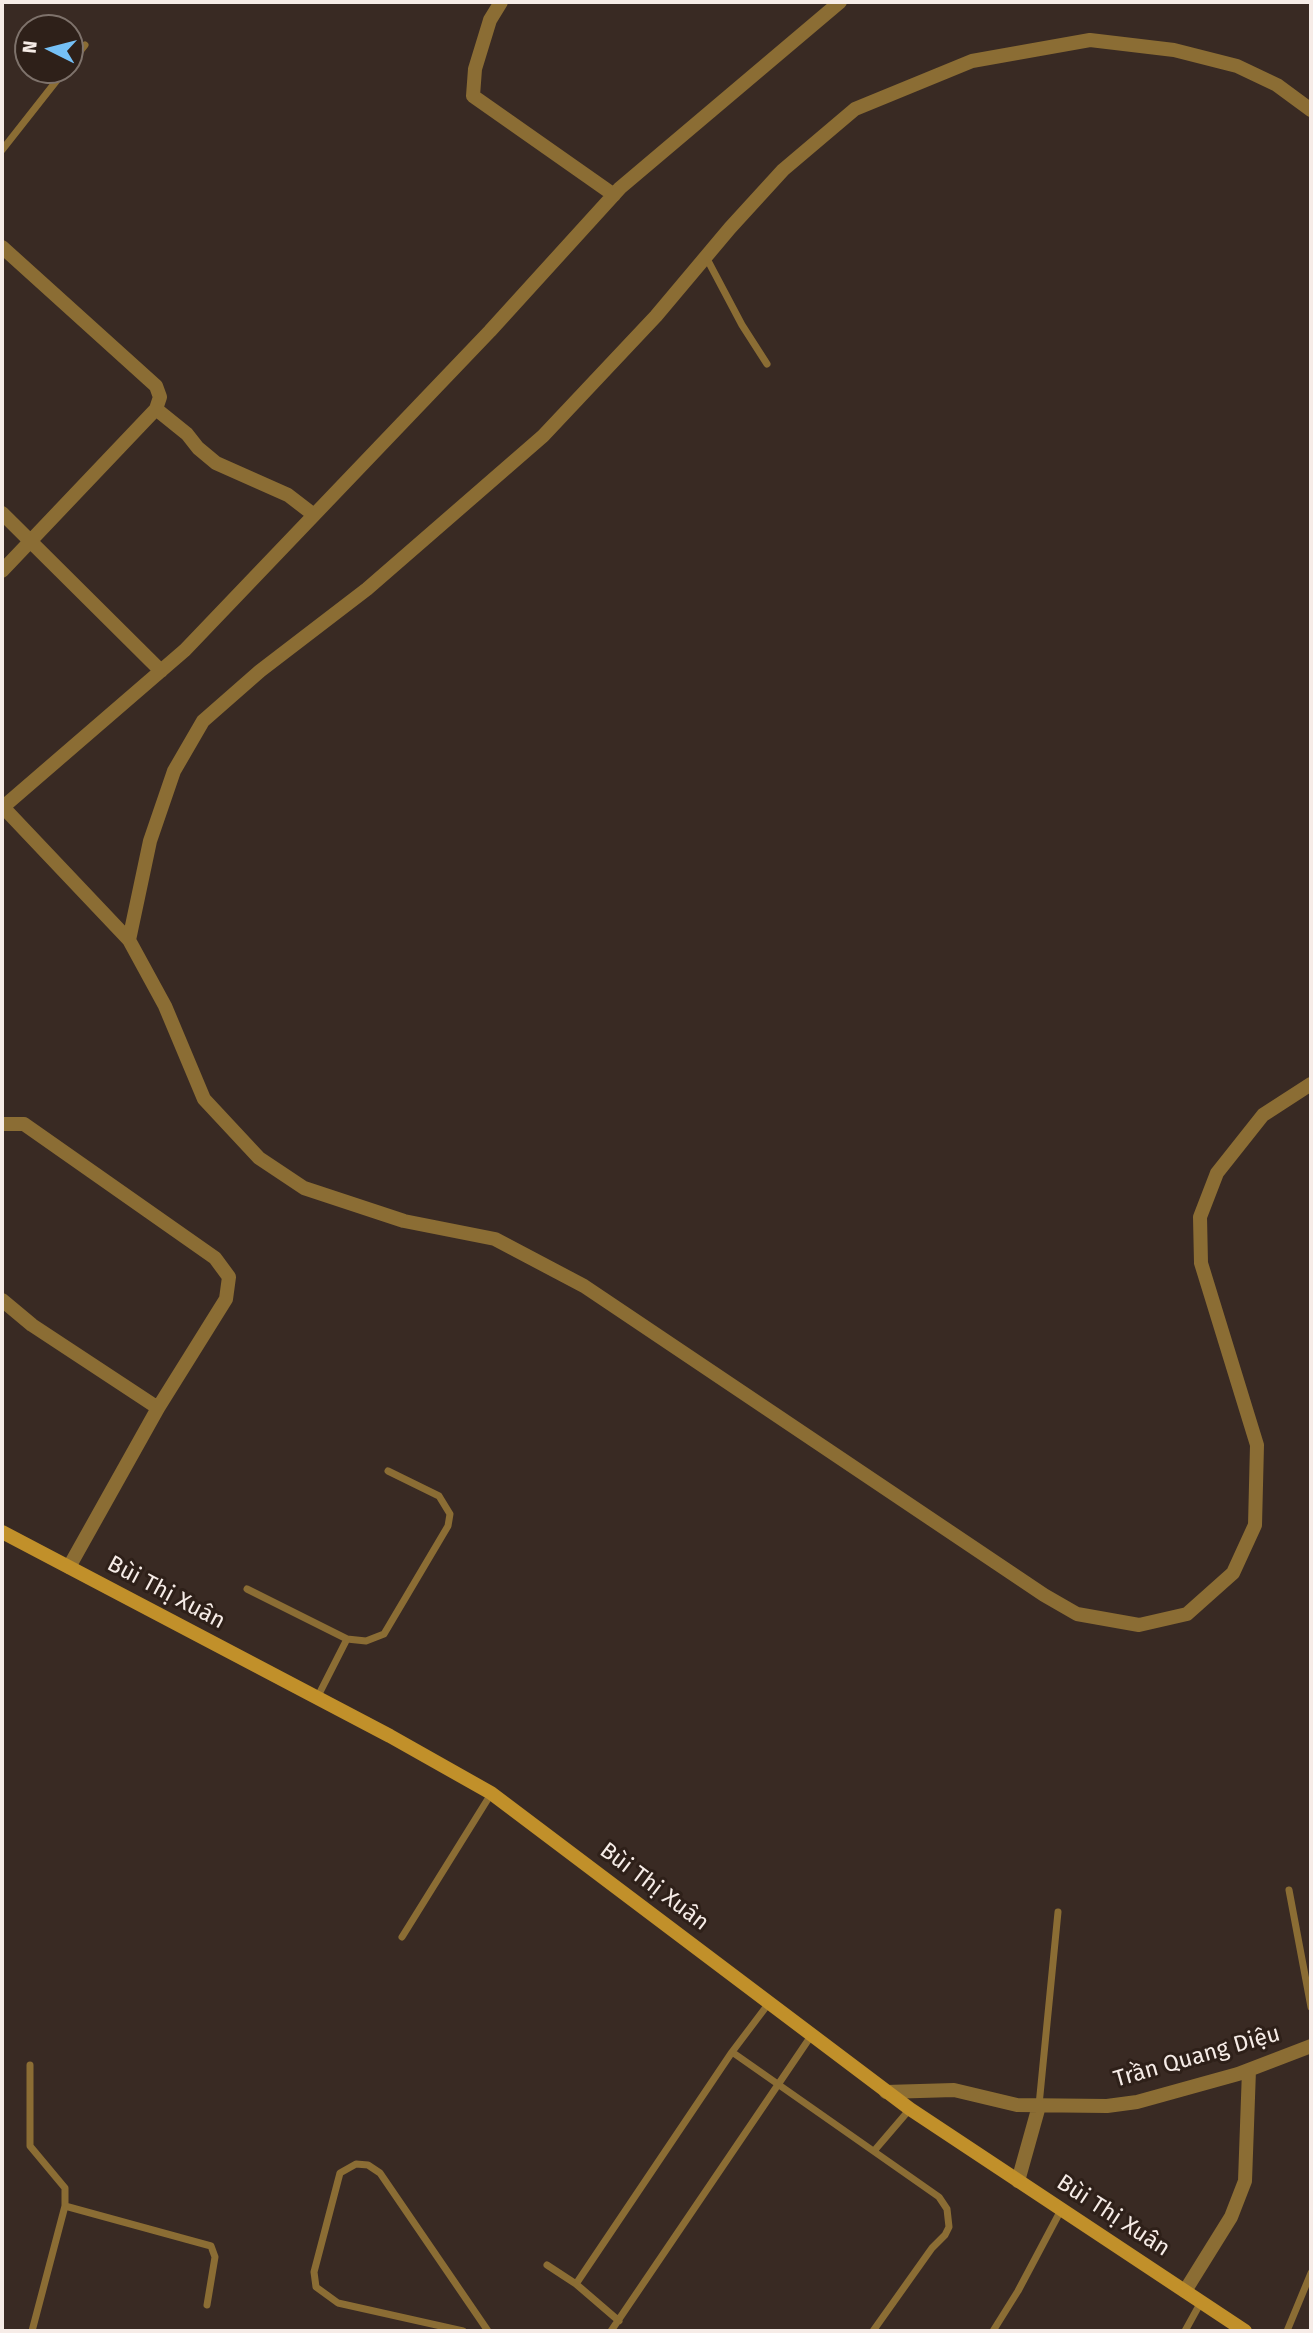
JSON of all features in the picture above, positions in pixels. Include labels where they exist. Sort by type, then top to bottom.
[{"type":"main road","name":"Bùi Thị Xuân","points":[[2,1532],[491,1793],[886,2092],[1245,2331]]},
{"type":"street","points":[[501,2],[490,20],[475,69],[473,96],[614,195]]},
{"type":"street","points":[[840,2],[614,195],[490,331],[186,650],[2,807],[129,940],[166,1006],[204,1099],[260,1158],[304,1188],[404,1220],[495,1239],[584,1286],[1044,1595],[1077,1614],[1139,1625],[1187,1614],[1233,1573],[1255,1525],[1257,1444],[1201,1263],[1200,1217],[1217,1173],[1263,1115],[1311,1084]]},
{"type":"street","points":[[129,940],[150,841],[174,771],[203,721],[260,671],[367,590],[543,436],[656,316],[783,170],[855,109],[972,61],[1090,40],[1174,50],[1237,66],[1276,85],[1311,110]]},
{"type":"street","points":[[2,247],[156,386],[160,397],[156,409],[2,571]]},
{"type":"street","points":[[156,409],[187,434],[198,448],[216,463],[288,495],[314,515]]},
{"type":"street","points":[[2,513],[161,671]]},
{"type":"street","points":[[2,1124],[24,1124],[215,1258],[229,1277],[226,1299],[158,1408],[69,1567]]},
{"type":"street","points":[[2,1300],[32,1325],[158,1408]]},
{"type":"street","name":"Trần Quang Diệu","points":[[886,2092],[954,2090],[1017,2105],[1107,2106],[1137,2102],[1248,2070],[1311,2046]]},
{"type":"street","points":[[1185,2291],[1231,2217],[1245,2181],[1248,2070]]},
{"type":"street","points":[[1018,2181],[1039,2106]]},
{"type":"lane","points":[[2,150],[54,84]]},
{"type":"lane","points":[[706,257],[725,296],[767,364]]},
{"type":"lane","points":[[247,1589],[347,1639],[366,1641],[384,1634],[448,1526],[450,1514],[439,1496],[388,1471]]},
{"type":"lane","points":[[317,1698],[347,1639]]},
{"type":"lane","points":[[402,1937],[491,1793]]},
{"type":"lane","points":[[1289,1890],[1311,2007]]},
{"type":"lane","points":[[1039,2106],[1058,1912]]},
{"type":"lane","points":[[576,2284],[732,2052],[769,2003]]},
{"type":"lane","points":[[611,2331],[811,2036]]},
{"type":"lane","points":[[732,2052],[939,2197],[947,2209],[949,2227],[873,2331]]},
{"type":"lane","points":[[30,2065],[30,2146],[65,2188],[65,2206],[32,2331]]},
{"type":"lane","points":[[873,2151],[910,2109]]},
{"type":"lane","points":[[463,2331],[338,2302],[316,2287],[314,2272],[341,2173],[356,2164],[368,2165],[380,2173],[488,2331]]},
{"type":"lane","points":[[65,2206],[211,2246],[215,2257],[207,2305]]},
{"type":"lane","points":[[993,2331],[1062,2209]]},
{"type":"lane","points":[[547,2265],[576,2284],[619,2320]]},
{"type":"lane","points":[[1287,2331],[1311,2273]]},
{"type":"lane","points":[[1185,2331],[1202,2302]]}]
